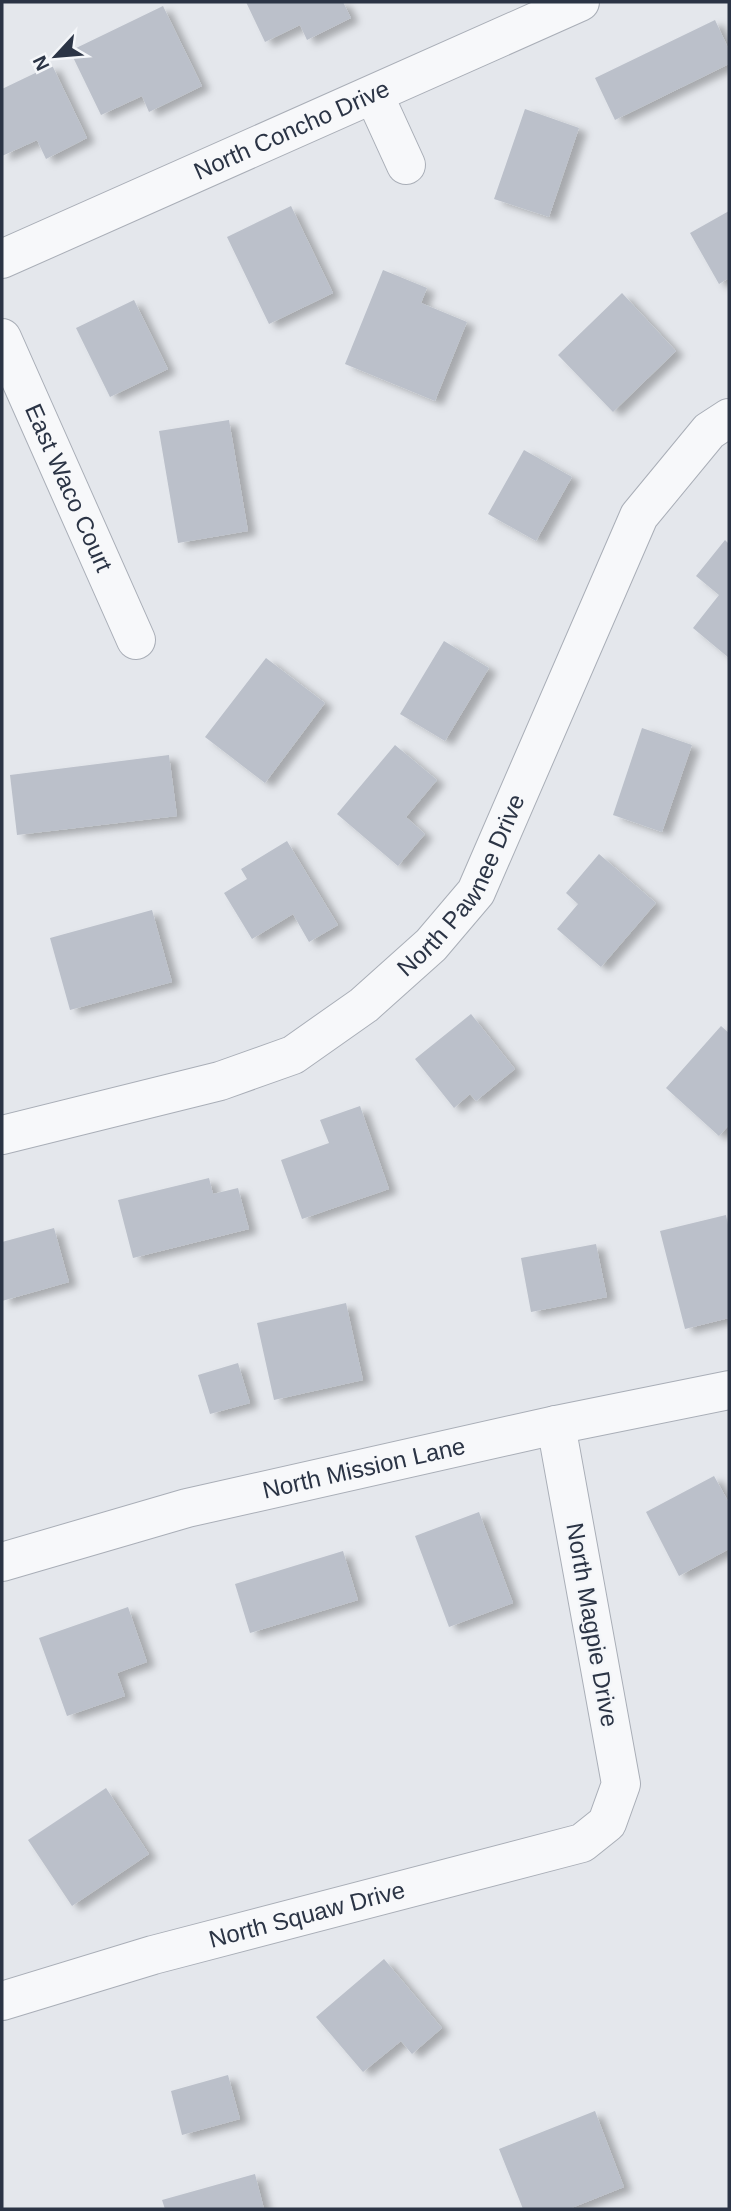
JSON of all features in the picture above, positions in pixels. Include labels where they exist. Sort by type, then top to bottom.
[{"type":"street","name":"North Concho Drive","points":[[2,259],[580,2]]},
{"type":"street","points":[[374,95],[405,165]]},
{"type":"street","name":"East Waco Court","points":[[2,338],[136,640]]},
{"type":"street","name":"North Pawnee Drive","points":[[2,1135],[220,1081],[293,1055],[364,1005],[431,944],[476,892],[639,516],[709,431],[729,418]]},
{"type":"street","name":"North Mission Lane","points":[[2,1562],[187,1508],[556,1425],[729,1390]]},
{"type":"street","name":"North Magpie Drive","points":[[556,1425],[621,1784],[607,1823]]},
{"type":"street","name":"North Squaw Drive","points":[[2,2001],[153,1955],[582,1843],[607,1823]]},
{"type":"building","points":[[246,2],[343,2],[351,18],[307,40],[300,25],[265,42]]},
{"type":"building","points":[[163,6],[202,86],[149,112],[142,96],[101,115],[70,51]]},
{"type":"building","points":[[715,20],[729,50],[729,64],[615,120],[595,78]]},
{"type":"building","points":[[52,65],[87,138],[46,159],[37,140],[2,156],[2,89]]},
{"type":"building","points":[[525,109],[579,128],[549,217],[494,199]]},
{"type":"building","points":[[291,206],[333,293],[269,324],[227,237]]},
{"type":"building","points":[[729,211],[729,278],[719,284],[690,233]]},
{"type":"building","points":[[383,270],[427,288],[421,303],[467,322],[435,401],[345,364]]},
{"type":"building","points":[[622,293],[676,351],[613,412],[558,355]]},
{"type":"building","points":[[134,300],[168,369],[110,397],[76,328]]},
{"type":"building","points":[[229,420],[248,531],[178,543],[159,431]]},
{"type":"building","points":[[524,450],[572,477],[536,541],[488,514]]},
{"type":"building","points":[[725,540],[729,544],[729,658],[693,628],[719,595],[696,576]]},
{"type":"building","points":[[444,641],[489,668],[445,741],[400,714]]},
{"type":"building","points":[[266,658],[325,703],[265,783],[205,737]]},
{"type":"building","points":[[642,728],[692,745],[662,832],[613,815]]},
{"type":"building","points":[[395,745],[437,780],[406,817],[425,834],[398,866],[337,814]]},
{"type":"building","points":[[169,755],[177,816],[17,835],[10,775]]},
{"type":"building","points":[[287,841],[338,925],[309,942],[293,914],[252,939],[224,893],[247,879],[241,869]]},
{"type":"building","points":[[599,854],[656,903],[601,967],[557,929],[578,904],[566,893]]},
{"type":"building","points":[[152,910],[172,982],[70,1010],[50,938]]},
{"type":"building","points":[[471,1014],[515,1069],[476,1101],[470,1094],[454,1108],[415,1059]]},
{"type":"building","points":[[721,1026],[729,1033],[729,1125],[719,1136],[666,1088]]},
{"type":"building","points":[[360,1106],[389,1189],[302,1219],[281,1160],[329,1143],[320,1120]]},
{"type":"building","points":[[209,1178],[213,1194],[238,1188],[249,1229],[133,1258],[118,1200]]},
{"type":"building","points":[[726,1215],[729,1230],[729,1318],[685,1329],[660,1231]]},
{"type":"building","points":[[54,1228],[69,1282],[2,1301],[2,1242]]},
{"type":"building","points":[[596,1244],[607,1297],[531,1312],[521,1258]]},
{"type":"building","points":[[346,1303],[363,1380],[274,1400],[257,1323]]},
{"type":"building","points":[[238,1363],[250,1403],[210,1414],[198,1375]]},
{"type":"building","points":[[714,1476],[729,1503],[729,1549],[679,1576],[646,1512]]},
{"type":"building","points":[[479,1512],[513,1603],[449,1627],[415,1536]]},
{"type":"building","points":[[343,1551],[358,1600],[250,1633],[235,1584]]},
{"type":"building","points":[[128,1607],[147,1662],[117,1673],[125,1696],[67,1716],[39,1638]]},
{"type":"building","points":[[106,1788],[149,1854],[72,1906],[28,1840]]},
{"type":"building","points":[[384,1959],[442,2028],[412,2054],[401,2041],[363,2072],[316,2017]]},
{"type":"building","points":[[228,2075],[240,2119],[182,2135],[171,2091]]},
{"type":"building","points":[[595,2111],[624,2187],[569,2209],[523,2209],[499,2149]]},
{"type":"building","points":[[255,2174],[264,2209],[165,2209],[162,2200]]}]
